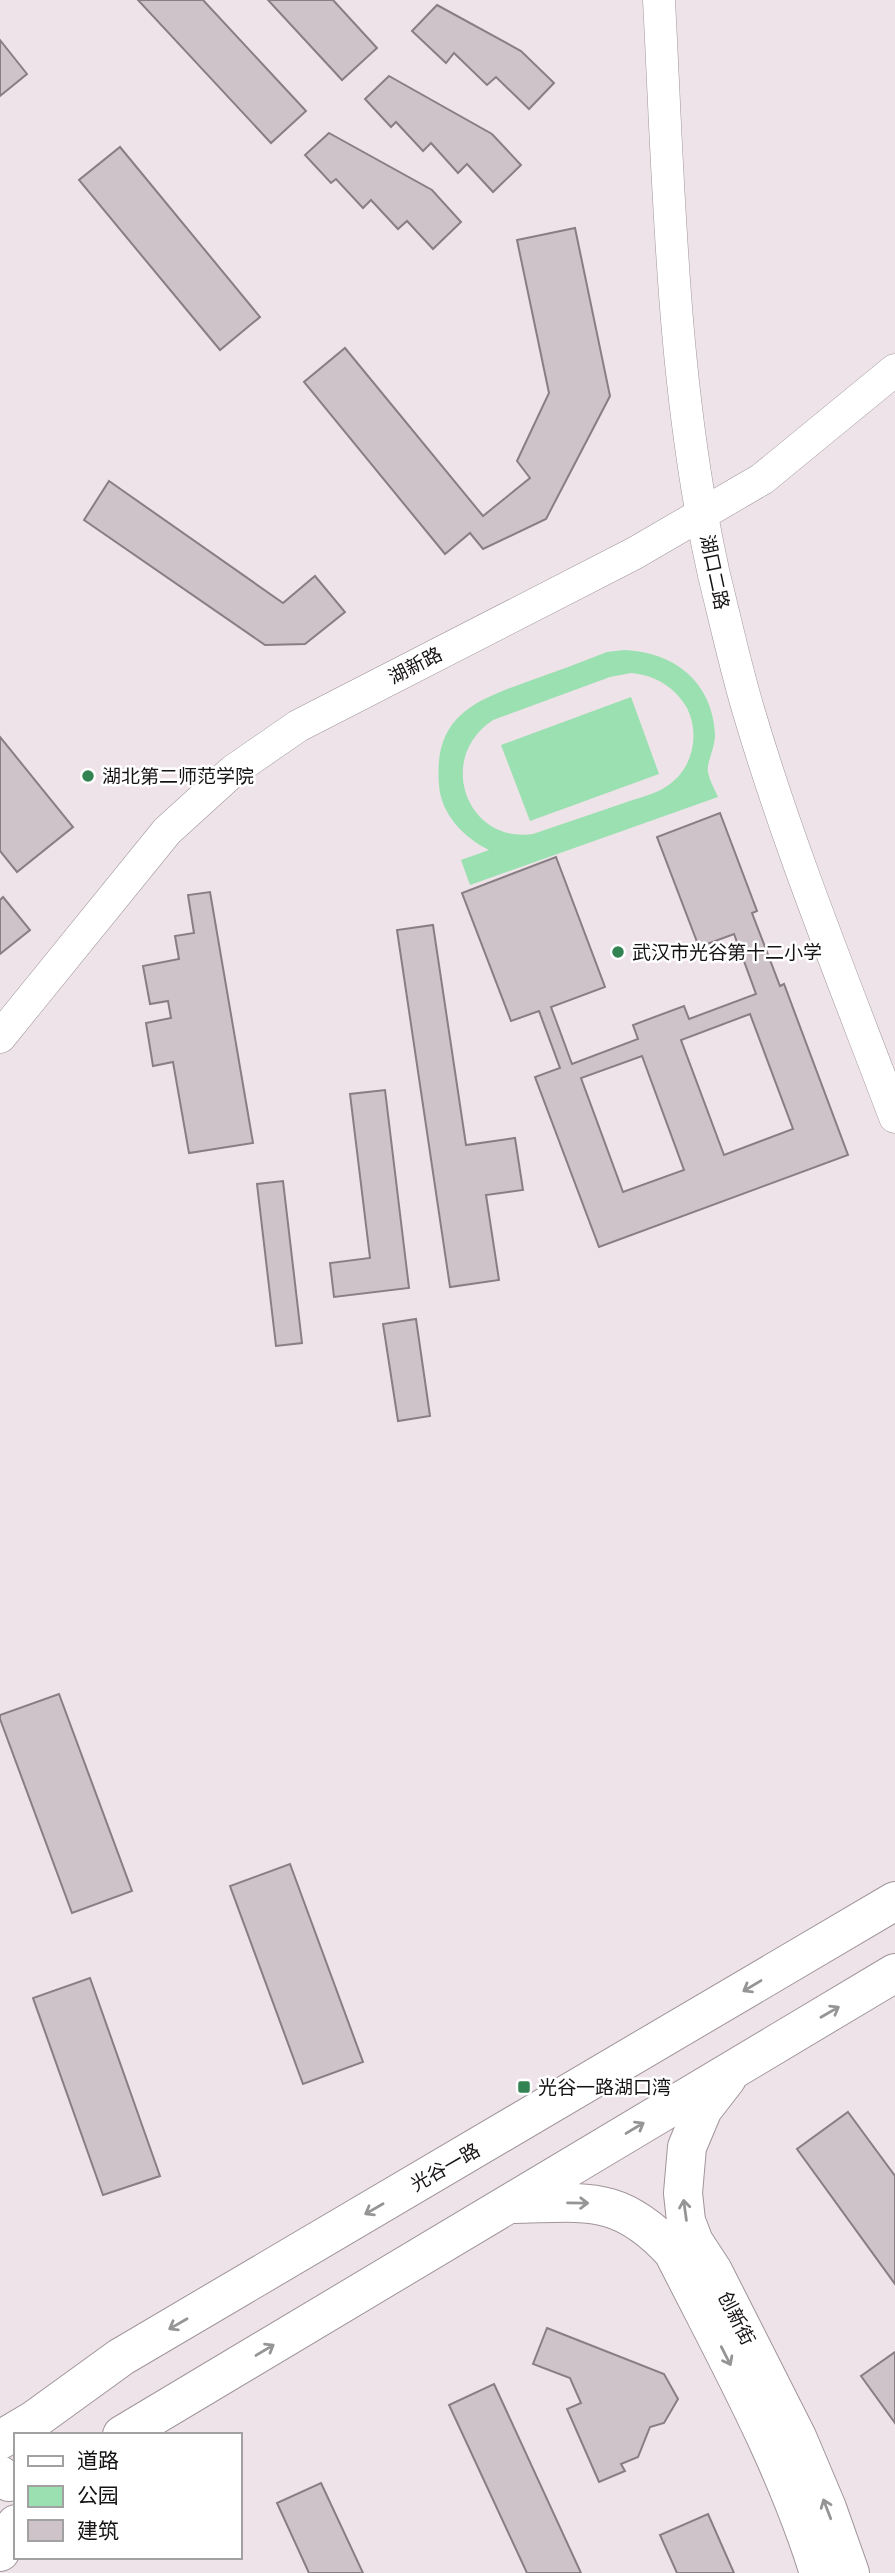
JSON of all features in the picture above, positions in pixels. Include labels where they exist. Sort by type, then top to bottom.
[{"type":"main road","name":"光谷一路","points":[[0,2440],[18,2431],[121,2357],[895,1901]]},
{"type":"main road","points":[[125,2433],[895,1973]]},
{"type":"main road","name":"创新街","points":[[736,2067],[703,2109],[687,2147],[682,2193],[686,2221],[694,2242],[713,2271],[797,2437],[827,2508],[850,2573]]},
{"type":"main road","name":"创新街","points":[[510,2204],[605,2204],[632,2216],[655,2232],[673,2252],[761,2425],[804,2525],[819,2573]]},
{"type":"main road","points":[[0,2463],[14,2438]]},
{"type":"main road","points":[[0,2552],[14,2528]]},
{"type":"street","name":"湖口二路","points":[[659,0],[679,336],[693,452],[714,572],[747,707],[788,830],[895,1117]]},
{"type":"street","name":"湖新路","points":[[0,1037],[167,831],[233,771],[298,726],[635,552],[762,478],[895,370]]},
{"type":"green space","points":[[624,650],[659,657],[674,663],[698,685],[707,699],[712,715],[715,738],[708,769],[718,797],[470,885],[461,860],[489,850],[463,832],[444,806],[439,785],[439,761],[443,741],[451,726],[463,713],[493,695],[607,652]],"holes":[[[640,674],[664,683],[677,694],[691,719],[691,752],[687,763],[674,781],[650,795],[533,834],[510,834],[491,826],[476,812],[466,795],[463,775],[466,755],[475,736],[493,720],[610,677]]]},
{"type":"green space","points":[[631,697],[659,774],[530,821],[501,745]]},
{"type":"building","points":[[138,0],[203,0],[306,111],[271,143]]},
{"type":"building","points":[[268,0],[333,0],[377,48],[342,80]]},
{"type":"building","points":[[437,5],[521,51],[554,83],[529,109],[496,77],[487,85],[454,53],[446,63],[412,31]]},
{"type":"building","points":[[0,40],[27,74],[0,96]]},
{"type":"building","points":[[389,76],[492,134],[521,165],[493,192],[467,164],[458,173],[431,143],[423,151],[396,122],[391,127],[365,99]]},
{"type":"building","points":[[329,133],[432,190],[461,222],[433,249],[407,221],[398,229],[371,200],[363,208],[336,179],[331,183],[305,155]]},
{"type":"building","points":[[120,147],[260,317],[220,350],[79,180]]},
{"type":"building","points":[[575,228],[610,396],[546,519],[483,549],[470,533],[445,554],[304,382],[345,348],[483,516],[530,478],[517,461],[549,393],[517,240]]},
{"type":"building","points":[[109,481],[283,603],[315,576],[345,612],[305,644],[265,645],[84,520]]},
{"type":"building","points":[[0,737],[73,827],[17,872],[0,851]]},
{"type":"building","points":[[720,813],[757,911],[752,913],[780,986],[784,984],[848,1155],[599,1247],[535,1077],[560,1068],[539,1011],[511,1021],[462,893],[556,857],[605,987],[551,1007],[572,1064],[638,1039],[633,1025],[684,1006],[689,1019],[756,994],[734,934],[699,947],[657,837]],"holes":[[[750,1014],[793,1129],[724,1155],[681,1040]],[[642,1056],[684,1170],[623,1192],[581,1078]]]},
{"type":"building","points":[[210,892],[253,1143],[189,1153],[173,1062],[153,1066],[146,1023],[171,1018],[168,1001],[150,1004],[143,966],[179,959],[175,936],[194,933],[188,895]]},
{"type":"building","points":[[3,897],[30,930],[0,954],[0,900]]},
{"type":"building","points":[[433,925],[466,1145],[515,1138],[523,1190],[486,1195],[499,1280],[450,1287],[397,930]]},
{"type":"building","points":[[385,1090],[409,1288],[334,1297],[330,1263],[370,1258],[350,1094]]},
{"type":"building","points":[[283,1181],[302,1343],[276,1346],[257,1184]]},
{"type":"building","points":[[416,1319],[430,1416],[398,1421],[383,1324]]},
{"type":"building","points":[[59,1694],[132,1891],[72,1913],[0,1719],[0,1715]]},
{"type":"building","points":[[290,1864],[363,2062],[303,2084],[230,1886]]},
{"type":"building","points":[[90,1978],[160,2176],[103,2195],[33,1998]]},
{"type":"building","points":[[848,2112],[895,2176],[895,2284],[797,2149]]},
{"type":"building","points":[[547,2328],[664,2374],[678,2399],[664,2423],[650,2427],[638,2457],[621,2464],[625,2471],[599,2482],[567,2409],[581,2403],[570,2378],[533,2364]]},
{"type":"building","points":[[895,2352],[895,2423],[861,2376]]},
{"type":"building","points":[[494,2384],[581,2573],[527,2573],[449,2405]]},
{"type":"building","points":[[321,2483],[363,2573],[309,2573],[277,2503]]},
{"type":"building","points":[[708,2514],[734,2573],[677,2573],[660,2535]]},
{"type":"place","name":"湖北第二师范学院","points":[[88,776]]},
{"type":"place","name":"武汉市光谷第十二小学","points":[[618,952]]},
{"type":"place","name":"光谷一路湖口湾","points":[[524,2087]]}]
